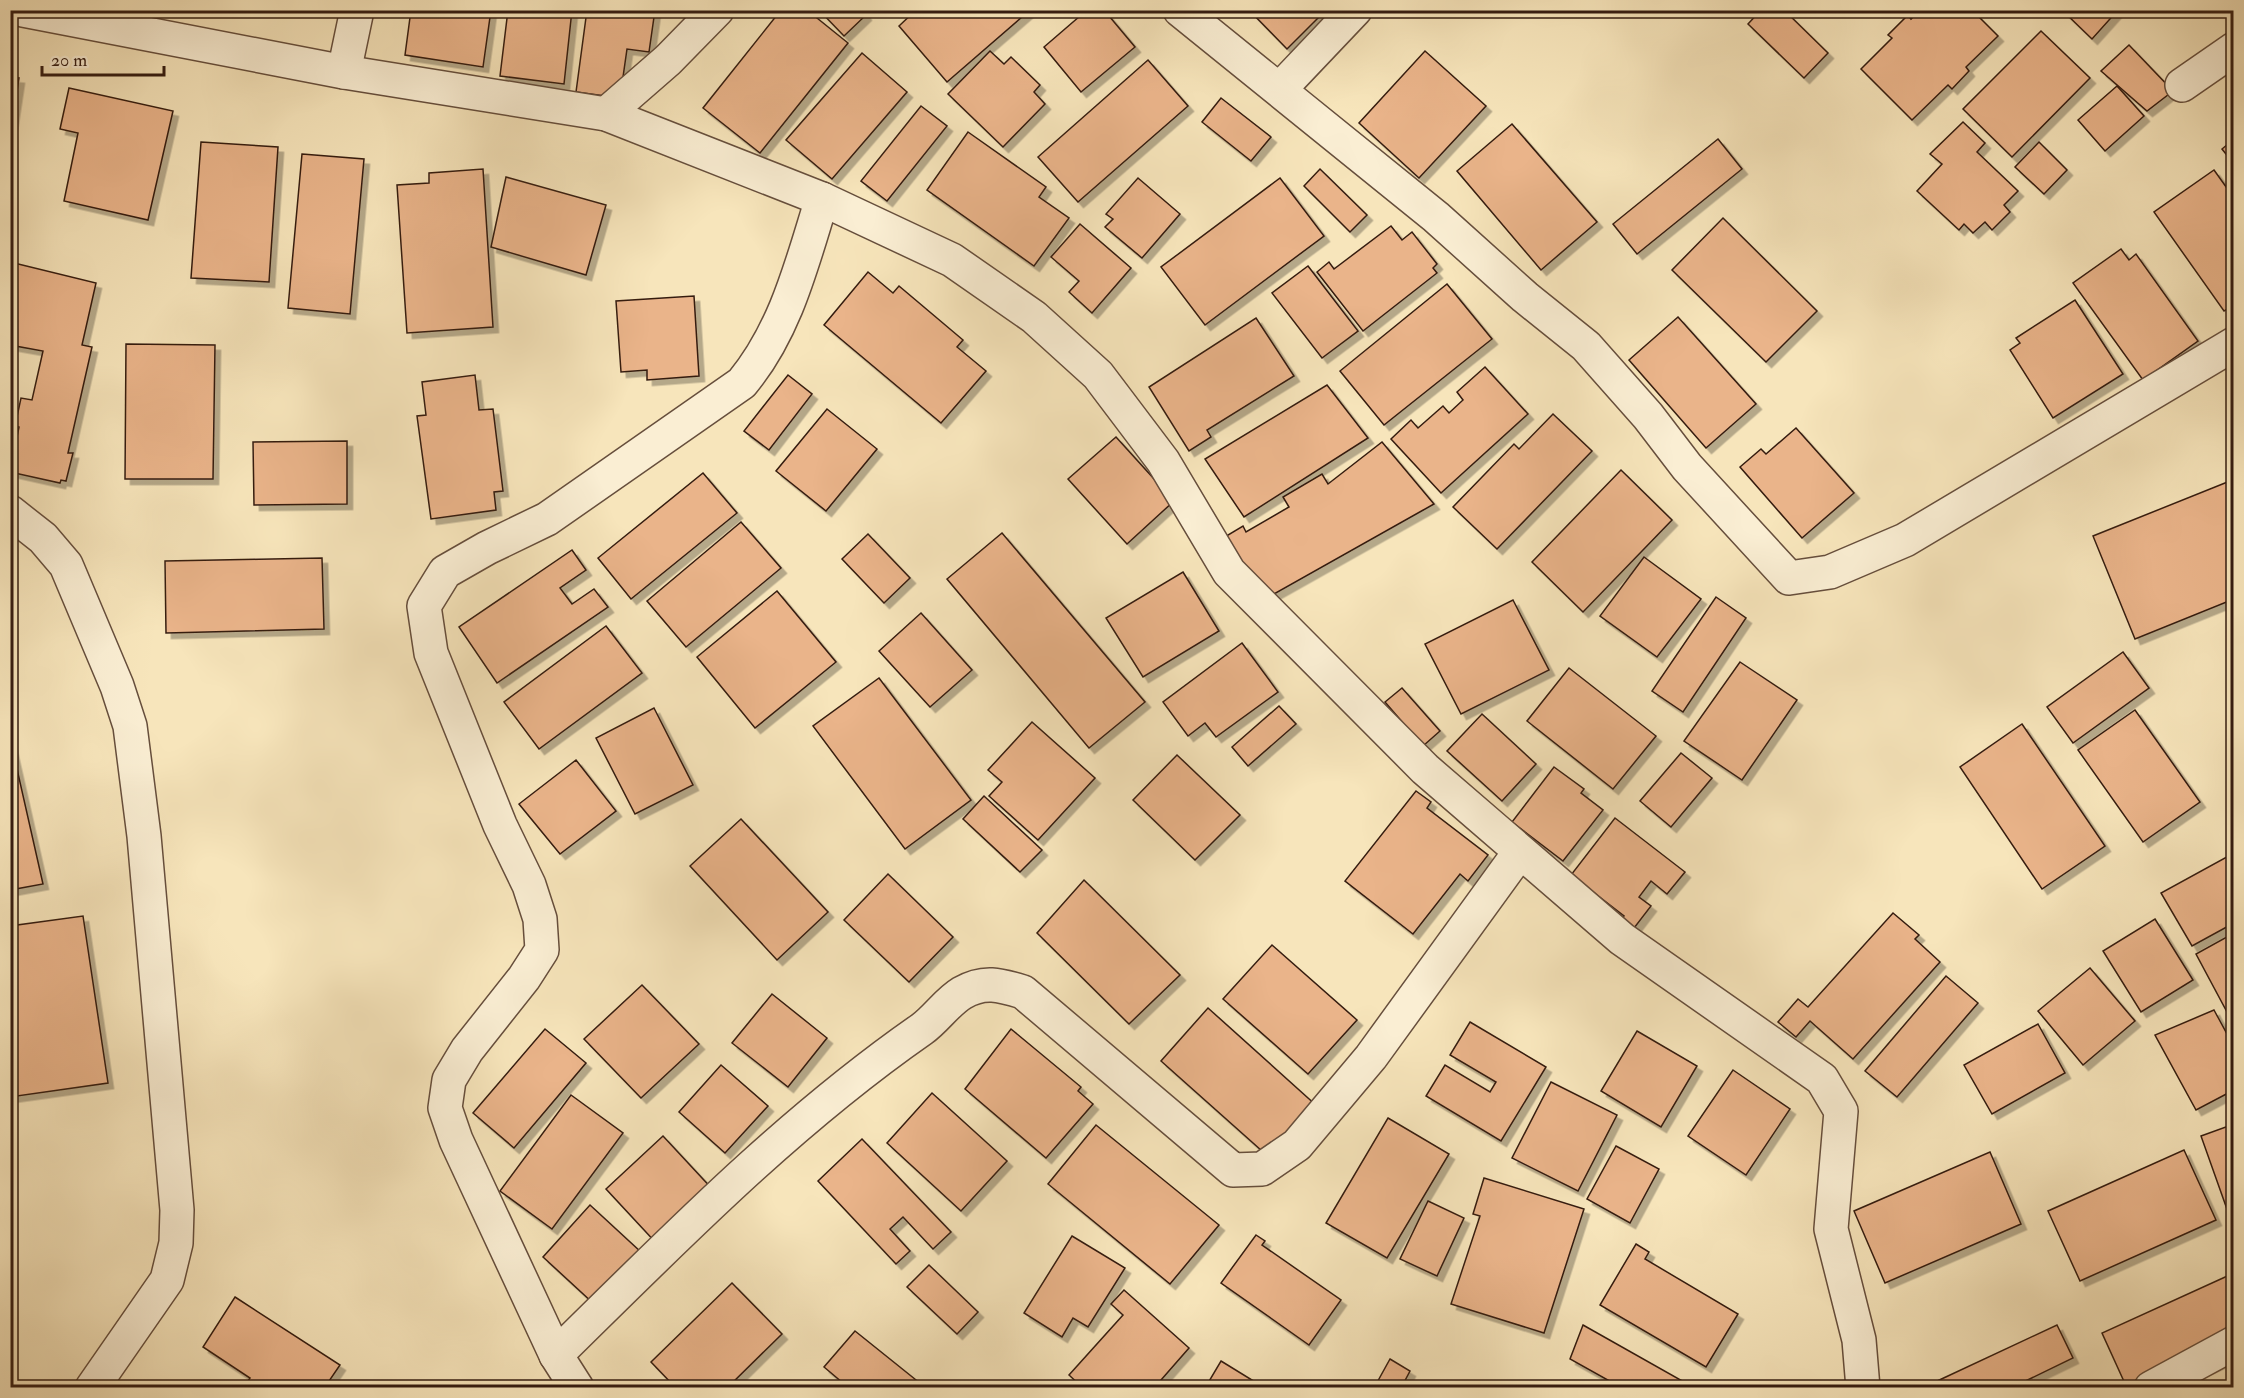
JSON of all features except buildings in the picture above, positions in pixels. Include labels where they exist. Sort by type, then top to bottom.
[{"type":"street","points":[[23,10],[344,72],[606,114],[822,199],[952,260],[1034,317],[1098,375],[1163,461],[1229,572],[1425,769],[1519,853],[1622,939],[1822,1079],[1841,1111],[1831,1229],[1859,1340],[1863,1388]]},
{"type":"street","points":[[344,72],[357,10]]},
{"type":"street","points":[[606,114],[668,60],[717,10]]},
{"type":"street","points":[[1180,10],[1436,217],[1525,297],[1586,346],[1648,416],[1688,467],[1789,578],[1830,572],[1905,540],[2234,344]]},
{"type":"street","points":[[1280,89],[1355,10]]},
{"type":"street","points":[[2182,85],[2234,49]]},
{"type":"street","points":[[577,1388],[556,1355],[456,1140],[445,1108],[449,1080],[455,1070],[524,978],[542,950],[540,919],[529,885],[500,825],[430,653],[424,606],[445,572],[487,548],[547,519],[742,383],[762,359],[787,309],[822,199]]},
{"type":"street","points":[[10,512],[44,538],[66,565],[80,595],[130,726],[144,836],[177,1210],[176,1244],[167,1280],[92,1388]]},
{"type":"street","points":[[556,1355],[727,1186],[827,1099],[925,1026],[962,993],[992,983],[1023,992],[1233,1170],[1262,1169],[1297,1145],[1371,1057],[1519,853]]},
{"type":"street","points":[[2151,1388],[2234,1343]]}]
